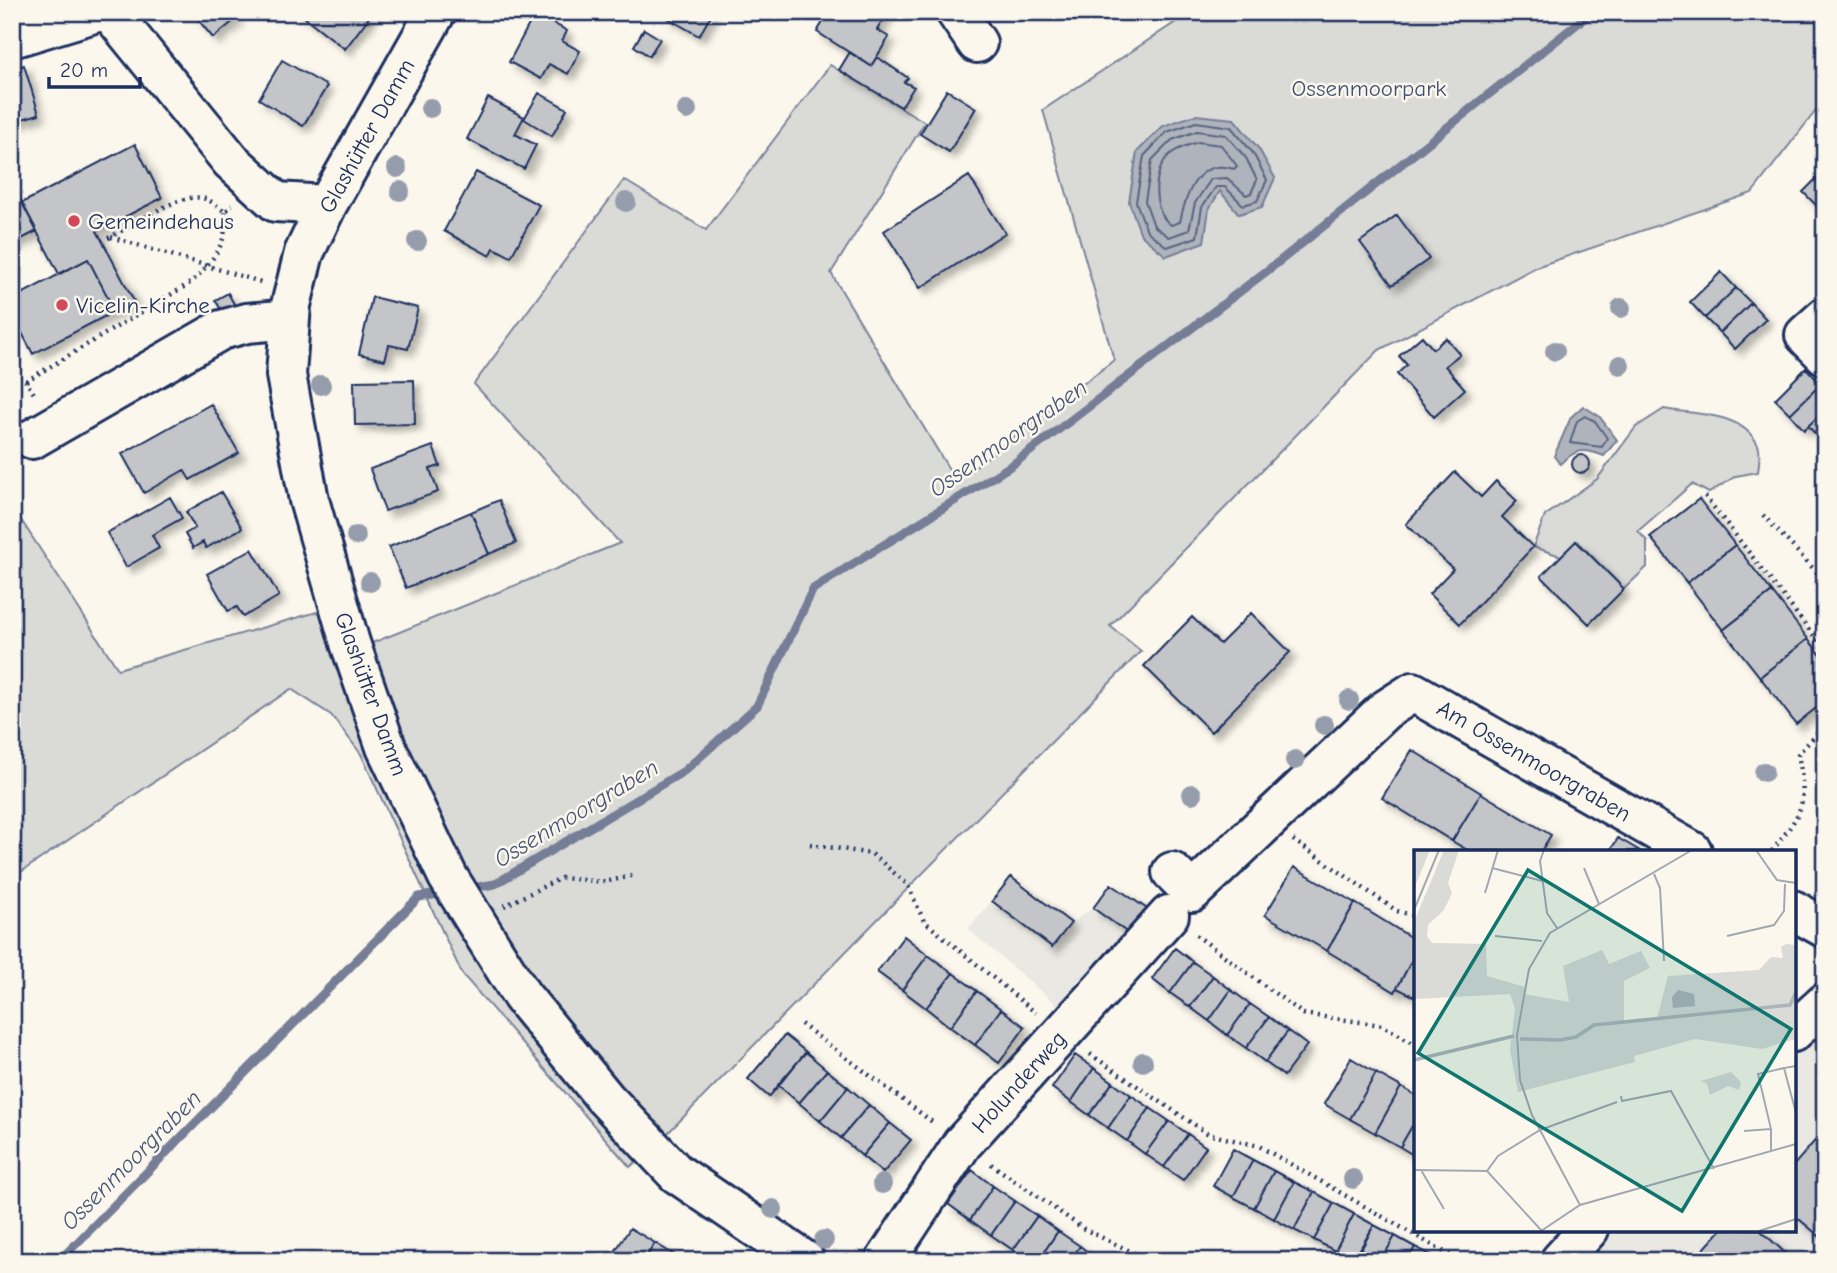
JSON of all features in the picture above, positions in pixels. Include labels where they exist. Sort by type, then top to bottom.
[{"type":"street","points":[[12,38],[97,12]]},
{"type":"street","points":[[110,12],[231,161],[276,202],[327,205]]},
{"type":"street","name":"Glashütter Damm","points":[[436,12],[327,205],[304,253],[292,305],[286,375],[309,500],[350,643],[386,747],[448,877],[522,996],[605,1098],[676,1174],[805,1261]]},
{"type":"street","points":[[32,439],[220,330],[247,323],[292,305]]},
{"type":"street","points":[[1825,317],[1805,335],[1825,355]]},
{"type":"street","name":"Am Ossenmoorgraben","points":[[1266,822],[1385,710],[1413,692],[1690,850]]},
{"type":"street","points":[[1172,872],[1192,892],[1266,822]]},
{"type":"street","points":[[1795,910],[1825,928]]},
{"type":"street","name":"Holunderweg","points":[[885,1261],[962,1144],[1169,915]]},
{"type":"street","points":[[1795,1030],[1825,1003]]},
{"type":"street","points":[[1560,1261],[1587,1231]]},
{"type":"path","points":[[225,212],[256,183]]},
{"type":"path","points":[[26,382],[182,289],[206,267],[227,231],[225,212],[214,203],[199,197],[177,201],[102,241]]},
{"type":"path","points":[[111,237],[206,267],[292,305]]},
{"type":"path","points":[[1705,496],[1825,650]]},
{"type":"path","points":[[1763,515],[1825,581]]},
{"type":"path","points":[[1773,850],[1800,815],[1805,788],[1798,754],[1825,725]]},
{"type":"path","points":[[1266,822],[1397,911],[1414,916]]},
{"type":"path","points":[[810,844],[872,854],[907,884],[924,921],[1061,1034],[1208,1134],[1259,1146],[1460,1261]]},
{"type":"path","points":[[475,921],[561,877],[605,882],[636,875]]},
{"type":"path","points":[[1169,915],[1303,1014],[1381,1025],[1414,1043]]},
{"type":"path","points":[[801,1024],[962,1144],[1084,1229],[1151,1261]]},
{"type":"shaded area","points":[[992,901],[1052,947],[1071,923],[1093,908],[1135,938],[1065,1012],[968,929]]},
{"type":"shaded area","points":[[1825,1023],[1825,1261],[1578,1261],[1605,1231],[1795,1231],[1795,1049]]},
{"type":"green space","name":"Ossenmoorpark","points":[[1191,12],[1825,12],[1825,99],[1752,193],[1536,267],[1379,350],[1110,626],[1141,651],[660,1141],[630,1167],[462,974],[361,754],[331,715],[291,689],[12,878],[12,506],[118,669],[345,604],[360,648],[620,543],[474,384],[624,180],[706,230],[830,65],[925,122],[831,273],[956,481],[1114,360],[1043,110]]},
{"type":"green space","points":[[1664,409],[1716,416],[1740,426],[1758,445],[1758,472],[1736,476],[1709,493],[1692,484],[1638,531],[1647,541],[1647,567],[1624,589],[1577,541],[1561,556],[1533,547],[1545,516],[1597,479],[1636,427]]},
{"type":"water","points":[[1195,115],[1234,119],[1259,149],[1275,178],[1262,207],[1239,214],[1220,191],[1209,209],[1204,242],[1166,256],[1141,235],[1129,202],[1137,152],[1163,126]]},
{"type":"water","points":[[1583,406],[1599,416],[1617,440],[1604,456],[1580,451],[1560,464],[1554,456],[1571,417]]},
{"type":"building","points":[[192,12],[231,12],[236,19],[213,38]]},
{"type":"building","points":[[298,12],[373,12],[345,49]]},
{"type":"building","points":[[668,12],[713,12],[699,36],[666,17]]},
{"type":"building","points":[[829,12],[881,12],[885,17],[877,30],[889,37],[871,66],[817,32]]},
{"type":"building","points":[[535,13],[567,31],[562,41],[580,51],[568,74],[549,64],[541,79],[509,62]]},
{"type":"building","points":[[644,29],[660,39],[649,56],[634,46]]},
{"type":"building","points":[[850,52],[871,66],[877,57],[908,78],[904,82],[914,87],[901,107],[839,70]]},
{"type":"building","points":[[282,60],[327,86],[303,126],[259,99]]},
{"type":"building","points":[[24,65],[39,114],[12,122],[12,69]]},
{"type":"building","points":[[947,90],[976,108],[949,152],[920,134]]},
{"type":"building","points":[[539,93],[567,109],[552,136],[524,119]]},
{"type":"building","points":[[488,98],[524,117],[515,134],[536,145],[524,169],[467,139]]},
{"type":"building","name":"Gemeindehaus","points":[[135,144],[162,198],[97,231],[134,301],[115,311],[88,259],[59,274],[22,203]]},
{"type":"building","points":[[1825,170],[1825,200],[1818,207],[1803,192]]},
{"type":"building","points":[[476,172],[539,205],[511,257],[494,248],[490,256],[444,231]]},
{"type":"building","points":[[969,176],[1005,233],[920,288],[884,231]]},
{"type":"building","points":[[19,197],[37,231],[12,244],[12,201]]},
{"type":"building","points":[[1397,215],[1429,259],[1392,285],[1360,242]]},
{"type":"building","name":"Vicelin-Kirche","points":[[88,259],[115,311],[33,354],[12,314],[12,299]]},
{"type":"building","points":[[1721,272],[1736,288],[1705,318],[1690,302]]},
{"type":"building","points":[[1736,288],[1751,303],[1720,333],[1705,318]]},
{"type":"building","points":[[228,293],[234,304],[222,311],[215,300]]},
{"type":"building","points":[[372,297],[418,308],[408,349],[389,345],[385,360],[359,354]]},
{"type":"building","points":[[1751,303],[1766,319],[1735,349],[1720,333]]},
{"type":"building","points":[[1422,336],[1433,349],[1446,338],[1460,354],[1445,366],[1465,389],[1434,417],[1397,374],[1407,365],[1399,356]]},
{"type":"building","points":[[1806,368],[1821,384],[1790,414],[1775,399]]},
{"type":"building","points":[[414,380],[415,424],[355,425],[354,381]]},
{"type":"building","points":[[1821,384],[1825,388],[1825,410],[1804,430],[1790,414]]},
{"type":"building","points":[[211,404],[239,453],[190,480],[184,470],[144,493],[122,454]]},
{"type":"building","points":[[1825,410],[1825,440],[1823,442],[1808,426]]},
{"type":"building","points":[[433,446],[440,466],[430,469],[438,492],[385,511],[370,469]]},
{"type":"building","points":[[1581,455],[1587,458],[1590,464],[1587,470],[1581,473],[1575,470],[1572,464],[1575,458]]},
{"type":"building","points":[[1455,472],[1481,497],[1496,481],[1517,501],[1502,517],[1533,547],[1460,624],[1429,594],[1453,569],[1406,524]]},
{"type":"building","points":[[221,492],[242,528],[206,548],[203,542],[193,548],[185,534],[195,528],[186,512]]},
{"type":"building","points":[[170,497],[182,518],[152,535],[159,548],[126,567],[107,533]]},
{"type":"building","points":[[1699,499],[1735,545],[1687,583],[1650,537]]},
{"type":"building","points":[[499,500],[516,543],[489,554],[471,512]]},
{"type":"building","points":[[471,512],[489,554],[406,588],[389,547]]},
{"type":"building","points":[[1576,541],[1624,589],[1589,624],[1541,576]]},
{"type":"building","points":[[1735,545],[1772,592],[1723,630],[1687,583]]},
{"type":"building","points":[[252,549],[279,596],[243,617],[237,607],[228,611],[207,574]]},
{"type":"building","points":[[1772,592],[1808,639],[1760,677],[1723,630]]},
{"type":"building","points":[[1251,613],[1290,652],[1211,732],[1144,666],[1192,617],[1220,644]]},
{"type":"building","points":[[1808,639],[1825,660],[1825,701],[1796,724],[1760,677]]},
{"type":"building","points":[[1412,750],[1481,793],[1452,841],[1382,798]]},
{"type":"building","points":[[1481,793],[1551,835],[1542,850],[1467,850],[1452,841]]},
{"type":"building","points":[[1618,838],[1638,850],[1611,850]]},
{"type":"building","points":[[1294,867],[1355,903],[1327,951],[1265,915]]},
{"type":"building","points":[[1011,877],[1071,923],[1052,947],[992,901]]},
{"type":"building","points":[[1111,884],[1153,913],[1135,938],[1093,908]]},
{"type":"building","points":[[1355,903],[1414,939],[1414,956],[1395,992],[1327,951]]},
{"type":"building","points":[[904,936],[928,955],[902,990],[877,972]]},
{"type":"building","points":[[1175,948],[1193,962],[1170,993],[1152,979]]},
{"type":"building","points":[[928,955],[953,973],[926,1008],[902,990]]},
{"type":"building","points":[[1414,956],[1414,996],[1397,988]]},
{"type":"building","points":[[1193,962],[1213,976],[1190,1007],[1170,993]]},
{"type":"building","points":[[953,973],[977,991],[950,1027],[926,1008]]},
{"type":"building","points":[[1213,976],[1231,990],[1209,1021],[1190,1007]]},
{"type":"building","points":[[1231,990],[1250,1004],[1227,1035],[1209,1021]]},
{"type":"building","points":[[977,991],[1001,1009],[975,1045],[950,1027]]},
{"type":"building","points":[[1250,1004],[1269,1017],[1246,1048],[1227,1035]]},
{"type":"building","points":[[1001,1009],[1025,1027],[999,1063],[975,1045]]},
{"type":"building","points":[[1269,1017],[1288,1031],[1265,1062],[1246,1048]]},
{"type":"building","points":[[1288,1031],[1307,1045],[1284,1076],[1265,1062]]},
{"type":"building","points":[[785,1035],[806,1052],[769,1097],[748,1079]]},
{"type":"building","points":[[806,1052],[827,1070],[799,1103],[778,1085]]},
{"type":"building","points":[[1075,1055],[1094,1068],[1071,1102],[1052,1088]]},
{"type":"building","points":[[1351,1058],[1376,1073],[1350,1119],[1324,1104]]},
{"type":"building","points":[[1094,1068],[1113,1082],[1089,1115],[1071,1102]]},
{"type":"building","points":[[827,1070],[848,1087],[820,1121],[799,1103]]},
{"type":"building","points":[[1376,1073],[1401,1087],[1375,1133],[1350,1119]]},
{"type":"building","points":[[1113,1082],[1131,1095],[1108,1128],[1089,1115]]},
{"type":"building","points":[[848,1087],[869,1105],[841,1138],[820,1121]]},
{"type":"building","points":[[1401,1087],[1414,1094],[1414,1123],[1400,1147],[1375,1133]]},
{"type":"building","points":[[1131,1095],[1150,1108],[1127,1141],[1108,1128]]},
{"type":"building","points":[[869,1105],[890,1123],[862,1156],[841,1138]]},
{"type":"building","points":[[1150,1108],[1169,1121],[1145,1154],[1127,1141]]},
{"type":"building","points":[[1169,1121],[1188,1134],[1164,1167],[1145,1154]]},
{"type":"building","points":[[890,1123],[911,1140],[883,1173],[862,1156]]},
{"type":"building","points":[[1414,1123],[1414,1155],[1400,1147]]},
{"type":"building","points":[[1825,1129],[1825,1241],[1795,1216],[1795,1164]]},
{"type":"building","points":[[1188,1134],[1206,1147],[1183,1180],[1164,1167]]},
{"type":"building","points":[[1233,1149],[1253,1160],[1233,1197],[1213,1186]]},
{"type":"building","points":[[1253,1160],[1274,1171],[1254,1208],[1233,1197]]},
{"type":"building","points":[[972,1170],[993,1186],[970,1220],[948,1204]]},
{"type":"building","points":[[1274,1171],[1294,1182],[1274,1219],[1254,1208]]},
{"type":"building","points":[[1294,1182],[1314,1192],[1294,1230],[1274,1219]]},
{"type":"building","points":[[993,1186],[1015,1201],[991,1235],[970,1220]]},
{"type":"building","points":[[1314,1192],[1334,1203],[1314,1240],[1294,1230]]},
{"type":"building","points":[[1015,1201],[1037,1216],[1013,1250],[991,1235]]},
{"type":"building","points":[[1334,1203],[1354,1214],[1335,1251],[1314,1240]]},
{"type":"building","points":[[1354,1214],[1374,1225],[1353,1261],[1335,1251]]},
{"type":"building","points":[[1037,1216],[1058,1231],[1038,1261],[1028,1261],[1013,1250]]},
{"type":"building","points":[[1374,1225],[1395,1236],[1381,1261],[1355,1261]]},
{"type":"building","points":[[630,1228],[655,1243],[644,1261],[609,1261]]},
{"type":"building","points":[[1058,1231],[1080,1246],[1070,1261],[1038,1261]]},
{"type":"building","points":[[1720,1231],[1761,1231],[1794,1261],[1693,1261]]},
{"type":"building","points":[[1395,1236],[1415,1247],[1407,1261],[1381,1261]]},
{"type":"building","points":[[655,1243],[679,1258],[678,1261],[644,1261]]},
{"type":"building","points":[[1080,1246],[1100,1261],[1070,1261]]},
{"type":"building","points":[[1415,1247],[1435,1257],[1433,1261],[1407,1261]]},
{"type":"waterway","name":"Ossenmoorgraben","points":[[466,889],[495,884],[684,771],[757,706],[813,589],[1012,465],[1281,260],[1592,12]]},
{"type":"waterway","name":"Ossenmoorgraben","points":[[59,1261],[419,897],[445,893]]},
{"type":"place","name":"Gemeindehaus","points":[[74,221]]},
{"type":"place","name":"Vicelin-Kirche","points":[[62,305]]}]
